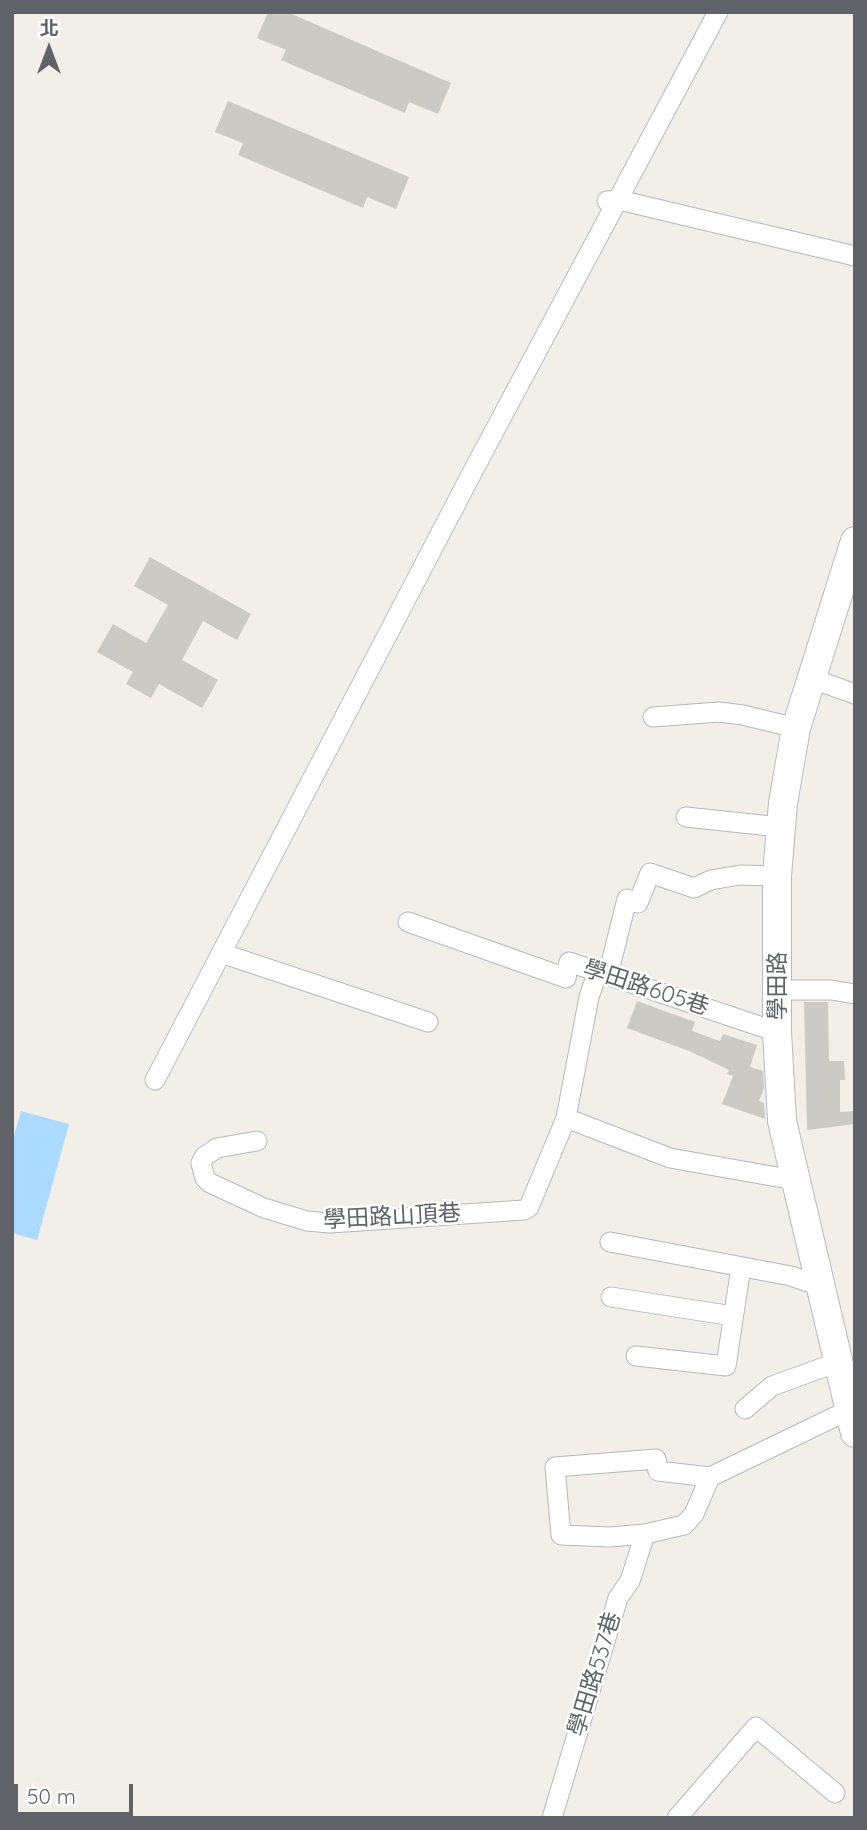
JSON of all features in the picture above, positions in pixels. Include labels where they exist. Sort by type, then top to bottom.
[{"type":"main road","name":"學田路","points":[[852,1421],[845,1372],[820,1286],[782,1121],[777,1032],[777,876],[780,827],[796,728],[855,541]]},
{"type":"street","points":[[155,1080],[224,954],[612,201],[718,12]]},
{"type":"street","points":[[612,201],[855,256]]},
{"type":"street","points":[[810,678],[855,694]]},
{"type":"street","points":[[653,718],[719,712],[796,728]]},
{"type":"street","points":[[686,817],[780,827]]},
{"type":"street","name":"學田路山頂巷","points":[[257,1141],[217,1148],[205,1156],[201,1163],[205,1178],[264,1208],[307,1221],[330,1223],[451,1213],[517,1212],[529,1207],[566,1118],[589,997],[603,973],[627,899],[638,903],[650,873],[694,888],[711,880],[740,875],[777,876]]},
{"type":"street","name":"學田路605巷","points":[[408,922],[566,978],[569,962],[777,1032]]},
{"type":"street","points":[[224,954],[428,1022]]},
{"type":"street","points":[[778,990],[831,990],[855,994]]},
{"type":"street","points":[[566,1118],[670,1157],[794,1180]]},
{"type":"street","points":[[610,1242],[791,1276],[820,1286]]},
{"type":"street","points":[[636,1356],[726,1366],[741,1267]]},
{"type":"street","points":[[611,1297],[733,1317]]},
{"type":"street","points":[[745,1409],[772,1386],[845,1372]]},
{"type":"street","points":[[710,1477],[694,1514],[684,1525],[645,1534],[610,1537],[561,1535],[555,1468],[656,1459],[658,1471],[710,1477],[852,1421]]},
{"type":"street","name":"學田路537巷","points":[[552,1818],[618,1598],[630,1581],[645,1534]]},
{"type":"street","points":[[677,1818],[756,1727],[835,1793]]},
{"type":"water","points":[[21,1111],[69,1124],[37,1240],[12,1233],[12,1143]]},
{"type":"building","points":[[268,12],[287,12],[451,83],[438,114],[409,102],[405,113],[281,60],[286,50],[257,38]]},
{"type":"building","points":[[228,101],[409,177],[396,209],[367,197],[363,208],[238,155],[243,143],[215,132]]},
{"type":"building","points":[[150,557],[251,614],[237,640],[203,621],[182,660],[218,680],[202,708],[159,684],[151,698],[126,684],[133,672],[97,652],[113,624],[146,643],[168,605],[134,586]]},
{"type":"building","points":[[637,1001],[695,1022],[692,1031],[720,1041],[723,1034],[757,1045],[750,1067],[763,1071],[764,1088],[759,1101],[764,1103],[765,1119],[722,1104],[733,1076],[727,1074],[729,1070],[689,1051],[627,1028]]},
{"type":"building","points":[[804,1002],[828,1002],[829,1061],[844,1061],[845,1080],[840,1080],[840,1112],[855,1111],[855,1124],[807,1130]]}]
